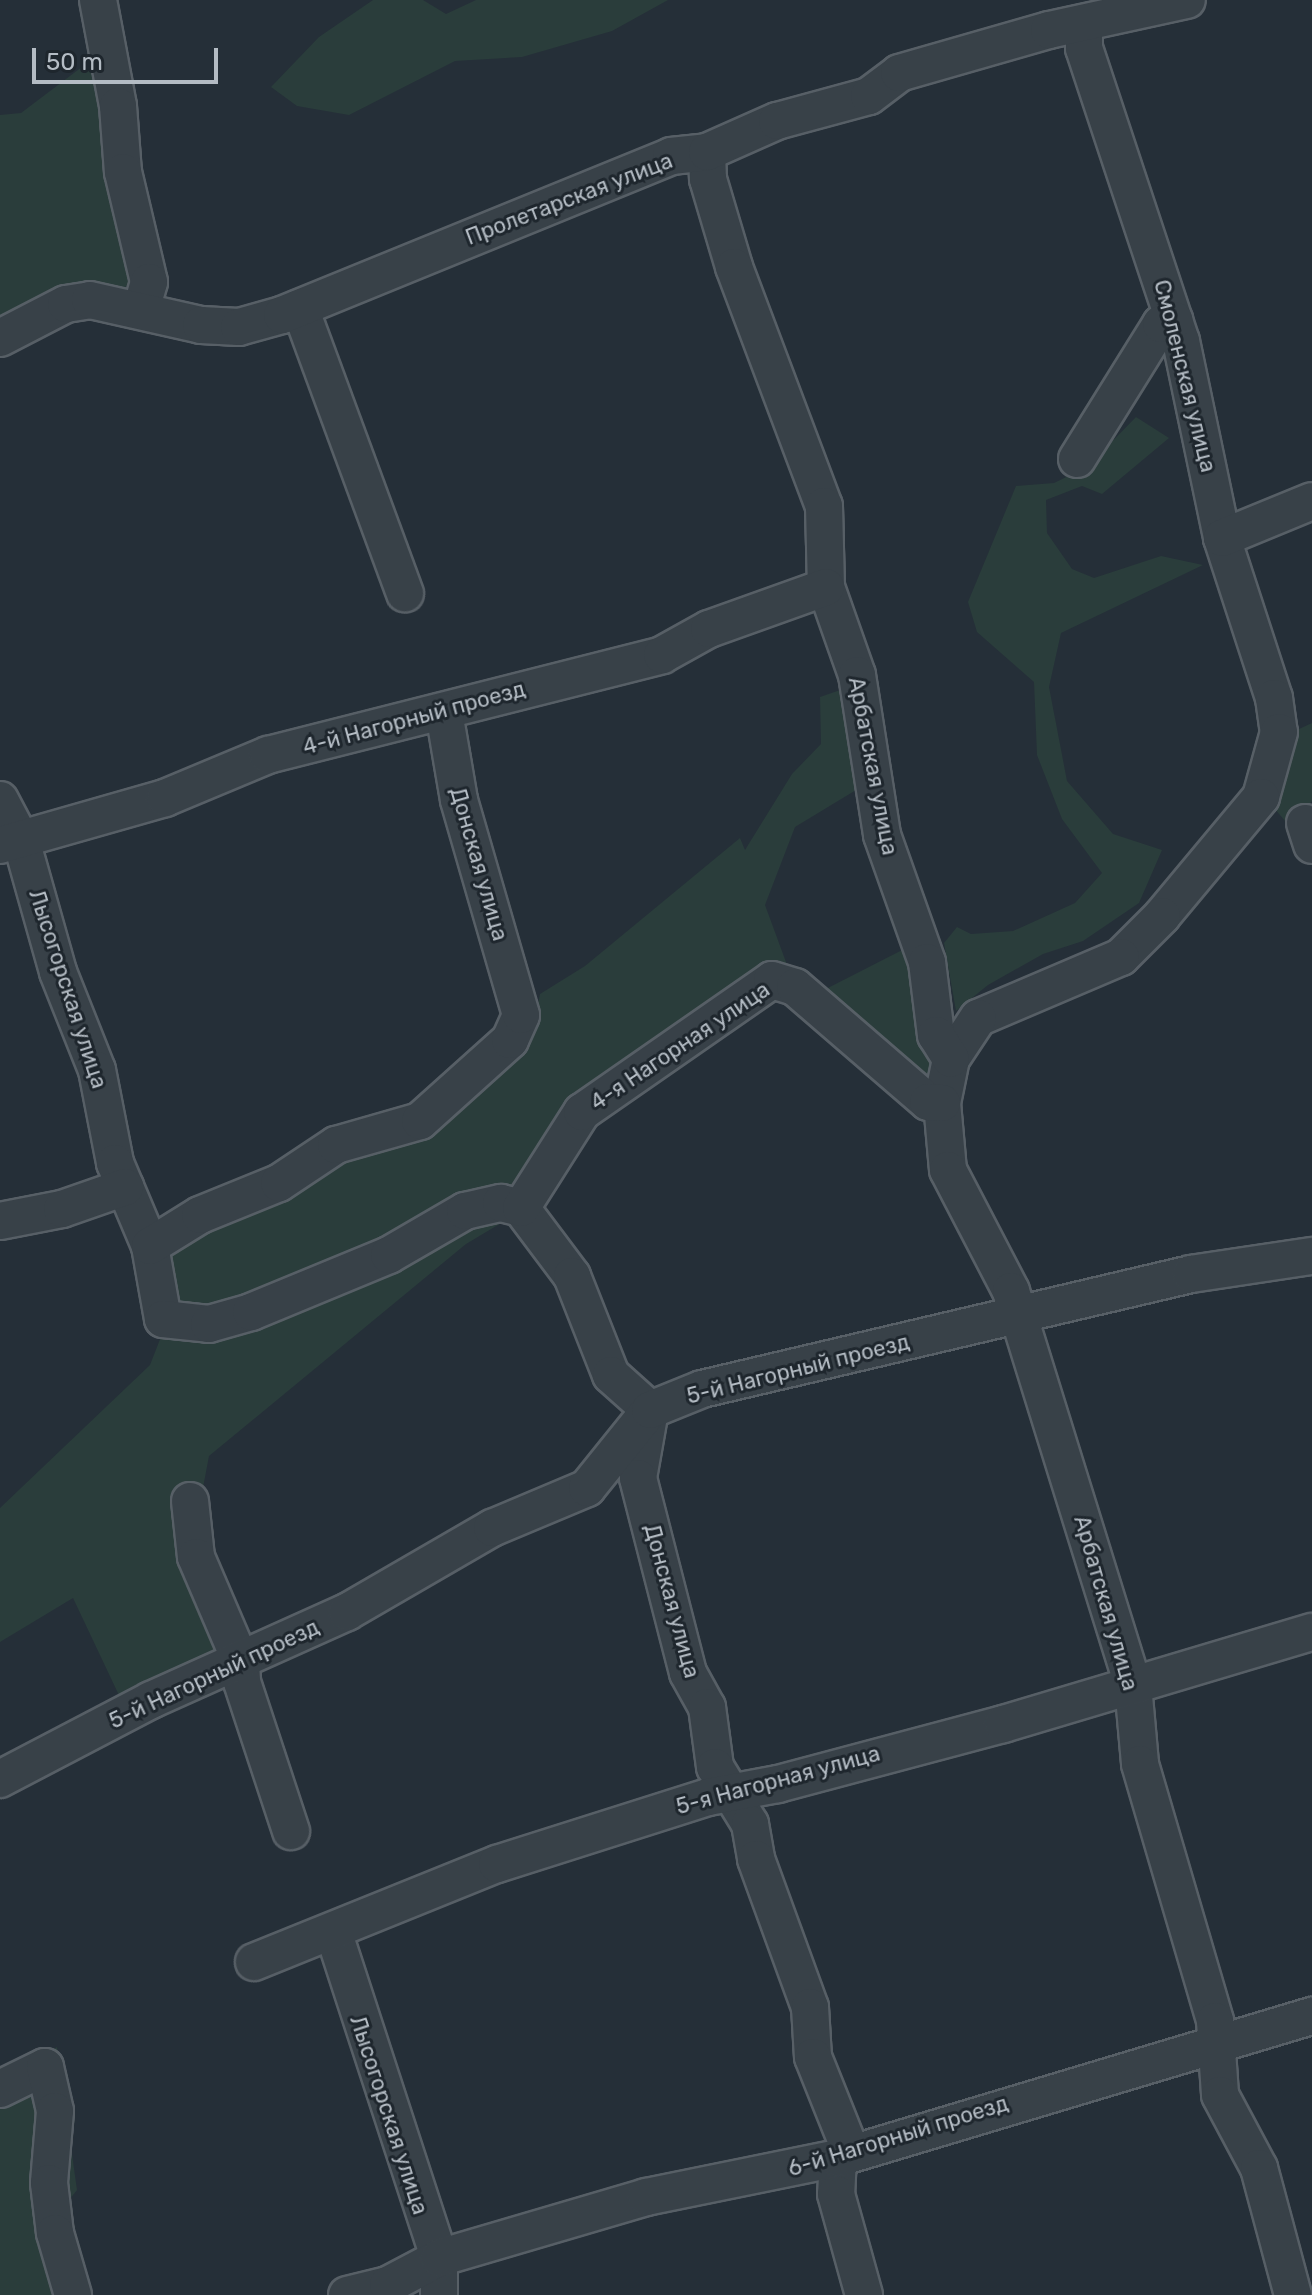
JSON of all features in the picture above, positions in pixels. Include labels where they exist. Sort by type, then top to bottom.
[{"type":"street","points":[[98,0],[118,106],[123,172],[149,282],[142,307]]},
{"type":"street","name":"Пролетарская улица","points":[[0,338],[66,304],[109,301],[142,307],[201,325],[239,327],[300,308],[671,156],[707,152],[777,121],[869,96],[899,73],[1066,17],[1187,0]]},
{"type":"street","name":"Смоленская улица","points":[[951,1059],[978,1018],[1121,957],[1152,927],[1261,797],[1279,732],[1274,698],[1222,538],[1174,320],[1084,48],[1066,17]]},
{"type":"street","name":"Арбатская улица","points":[[707,152],[708,179],[734,267],[824,506],[826,587],[857,675],[882,835],[927,962],[936,1035],[951,1059]]},
{"type":"street","points":[[300,308],[405,593]]},
{"type":"street","points":[[1077,459],[1161,324],[1174,320]]},
{"type":"street","points":[[1222,538],[1312,501]]},
{"type":"street","name":"4-й Нагорный проезд","points":[[10,843],[165,798],[268,755],[662,655],[709,629],[826,587]]},
{"type":"street","name":"Донская улица","points":[[150,1246],[200,1215],[279,1183],[336,1145],[420,1121],[501,1055],[521,1015],[459,800],[444,712]]},
{"type":"street","name":"Лысогорская улица","points":[[0,800],[10,843],[97,1070],[125,1187],[150,1246],[163,1319],[209,1324],[251,1312],[389,1255],[465,1211],[501,1203],[521,1208]]},
{"type":"street","name":"4-я Нагорная улица","points":[[521,1208],[582,1112],[772,980],[795,987],[928,1102],[942,1103]]},
{"type":"street","points":[[942,1103],[951,1059]]},
{"type":"street","name":"Арбатская улица","points":[[942,1103],[948,1170],[1011,1291],[1015,1314],[1133,1685],[1140,1764],[1207,1986],[1220,2095],[1259,2168],[1293,2295]]},
{"type":"street","points":[[0,1221],[125,1187]]},
{"type":"street","points":[[521,1208],[572,1276],[611,1375],[650,1410]]},
{"type":"street","name":"5-й Нагорный проезд","points":[[0,1779],[151,1700],[347,1612],[492,1528],[587,1488],[650,1410],[702,1389],[1206,1271],[1312,1256]]},
{"type":"street","name":"Донская улица","points":[[650,1410],[638,1478],[688,1673],[707,1707],[715,1767],[750,1824],[756,1859],[810,2007],[813,2057],[845,2155],[836,2194],[864,2295]]},
{"type":"street","points":[[190,1501],[196,1557],[241,1662],[242,1682],[291,1831]]},
{"type":"street","name":"5-я Нагорная улица","points":[[254,1962],[334,1934],[497,1864],[708,1797],[731,1795],[1133,1685],[1312,1632]]},
{"type":"street","name":"Лысогорская улица","points":[[334,1934],[439,2258],[439,2295]]},
{"type":"street","name":"6-й Нагорный проезд","points":[[347,2295],[388,2285],[439,2258],[646,2197],[845,2155],[1312,2016]]},
{"type":"street","points":[[0,2089],[45,2067],[55,2111],[49,2183],[55,2233],[73,2295]]},
{"type":"green space","points":[[373,0],[423,0],[446,14],[476,0],[668,0],[612,31],[522,57],[455,61],[349,115],[297,106],[271,87],[319,37]]},
{"type":"green space","points":[[103,51],[131,285],[0,327],[0,115],[21,113]]},
{"type":"green space","points":[[1136,417],[1169,438],[1102,494],[1082,486],[1046,500],[1047,533],[1072,569],[1094,578],[1161,556],[1203,565],[1061,633],[1049,687],[1067,781],[1113,834],[1162,850],[1139,903],[1083,941],[1043,954],[988,985],[956,1011],[944,943],[957,927],[971,934],[1013,931],[1075,903],[1102,873],[1062,819],[1037,755],[1034,682],[977,632],[968,602],[1016,486],[1054,483],[1087,467]]},
{"type":"green space","points":[[846,688],[861,787],[795,827],[765,905],[790,973],[617,1077],[513,1216],[466,1244],[209,1456],[198,1514],[236,1640],[125,1708],[73,1598],[0,1642],[0,1508],[150,1365],[169,1316],[169,1250],[388,1134],[537,1009],[540,994],[585,966],[740,838],[745,850],[792,774],[821,744],[820,697]]},
{"type":"green space","points":[[1312,723],[1312,801],[1291,828],[1269,802],[1286,735]]},
{"type":"green space","points":[[914,944],[936,1054],[933,1076],[924,1085],[820,992]]},
{"type":"green space","points":[[57,2047],[77,2190],[65,2205],[90,2295],[0,2295],[0,2078]]}]
